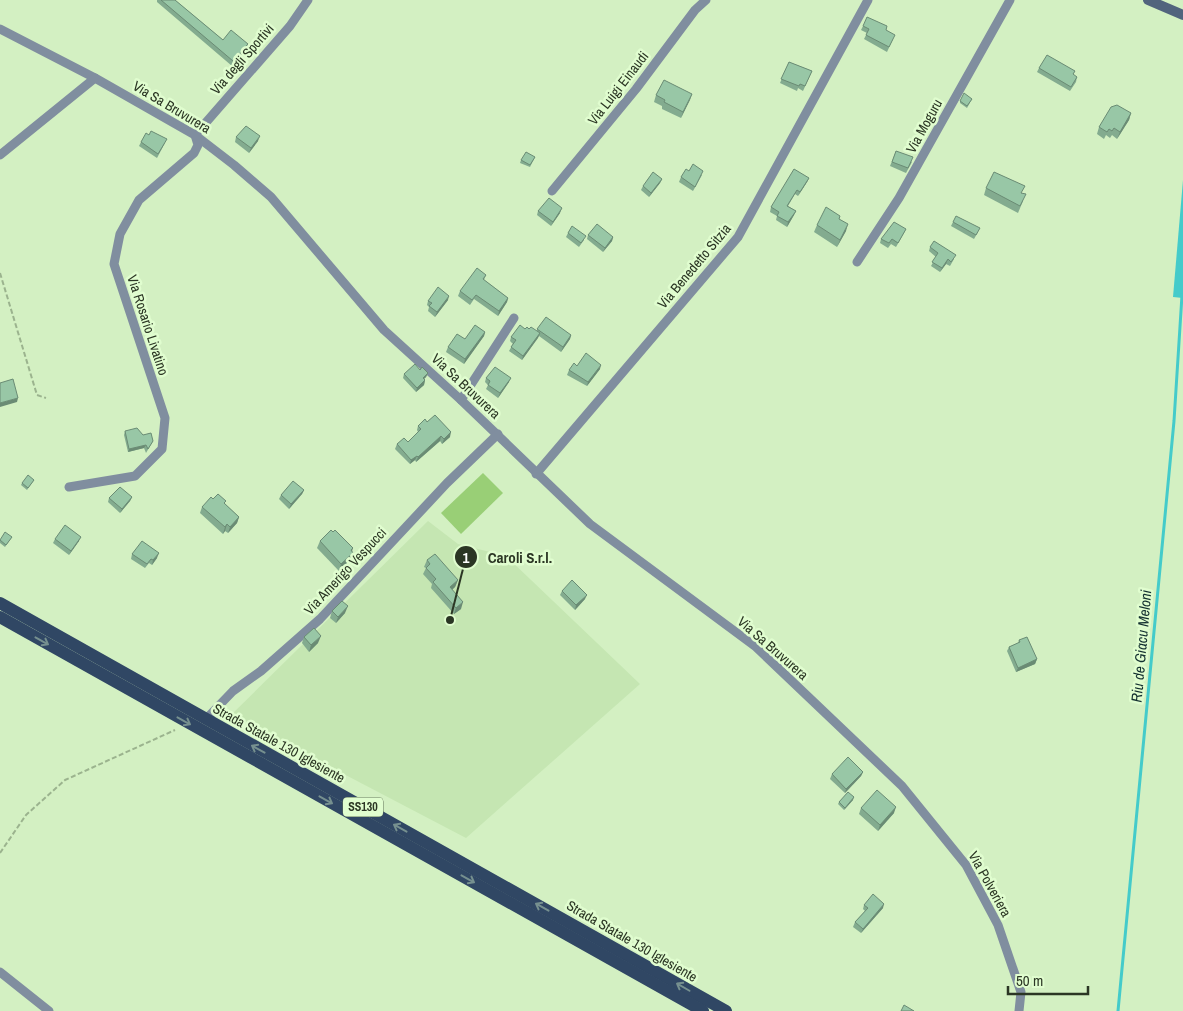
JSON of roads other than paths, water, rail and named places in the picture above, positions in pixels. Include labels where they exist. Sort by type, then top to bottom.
[{"type":"main road","points":[[1148,0],[1183,16]]},
{"type":"main road","name":"Strada Statale 130 Iglesiente","points":[[0,604],[726,1011]]},
{"type":"main road","name":"Strada Statale 130 Iglesiente","points":[[0,617],[703,1011]]},
{"type":"street","name":"Via degli Sportivi","points":[[195,135],[290,26],[308,0]]},
{"type":"street","name":"Via Luigi Einaudi","points":[[552,192],[636,89],[695,10],[706,0]]},
{"type":"street","name":"Via Benedetto Sitzia","points":[[536,474],[738,237],[868,0]]},
{"type":"street","name":"Via Moguru","points":[[857,262],[899,198],[1010,0]]},
{"type":"street","name":"Via Sa Bruvurera","points":[[0,29],[95,78],[195,135],[271,197],[384,330],[498,434],[536,474],[590,524],[756,647],[902,786]]},
{"type":"street","points":[[0,155],[95,78]]},
{"type":"street","name":"Via Rosario Livatino","points":[[69,487],[135,476],[162,449],[165,418],[114,264],[120,234],[139,200],[194,153],[198,145],[195,135]]},
{"type":"street","points":[[462,400],[514,318]]},
{"type":"street","name":"Via Amerigo Vespucci","points":[[206,719],[234,691],[261,671],[320,619],[434,496],[498,434]]},
{"type":"street","name":"Via Polveriera","points":[[902,786],[966,865],[998,925],[1021,992],[1019,1011]]},
{"type":"street","points":[[0,972],[49,1011]]},
{"type":"water","points":[[1183,180],[1183,298],[1173,297]]},
{"type":"waterway","name":"Riu de Giacu Meloni","points":[[1118,1011],[1174,421],[1182,295]]},
{"type":"place","name":"Caroli S.r.l.","points":[[450,620]]}]
